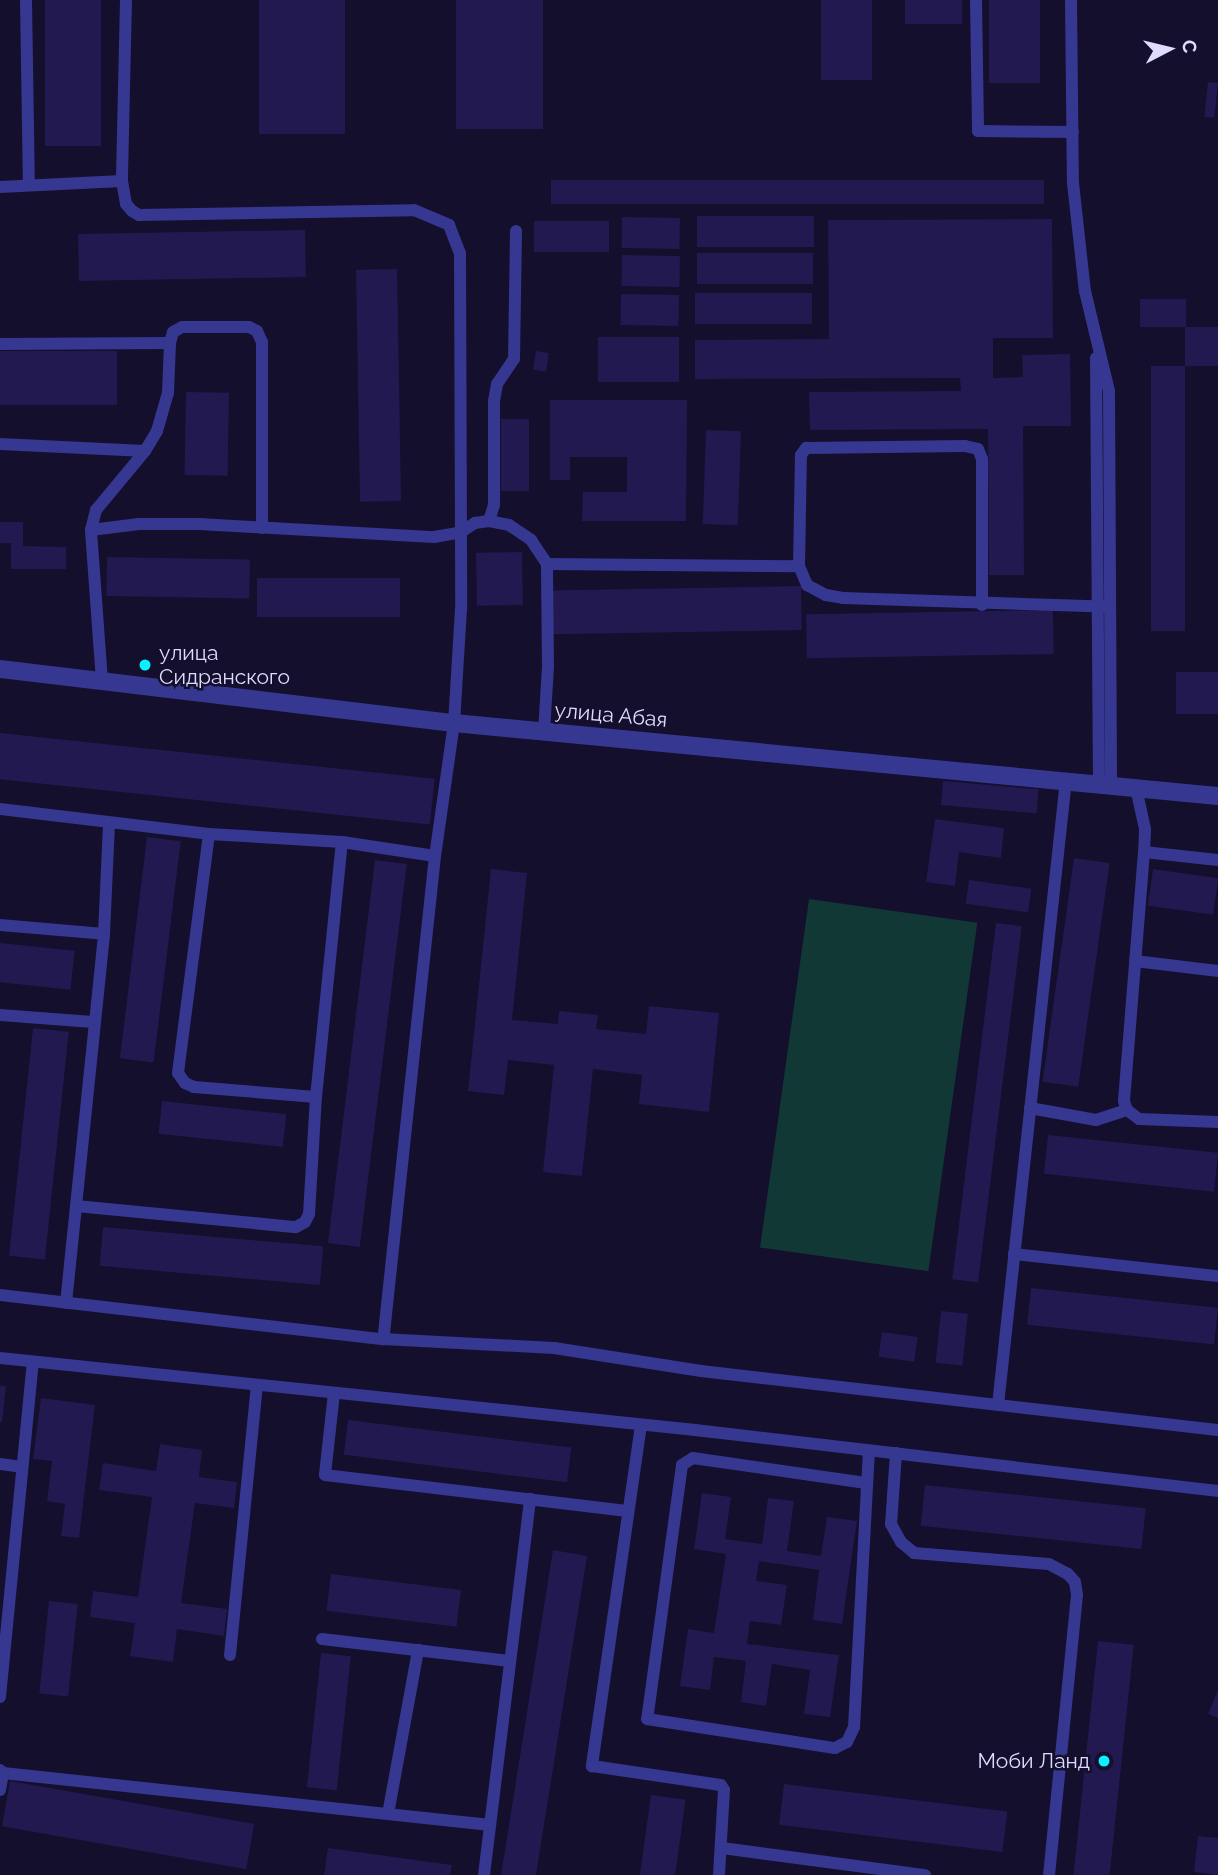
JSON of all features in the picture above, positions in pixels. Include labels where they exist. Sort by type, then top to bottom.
[{"type":"street","name":"улица Абая","points":[[0,669],[454,723],[1218,796]]},
{"type":"lane","points":[[26,0],[29,185]]},
{"type":"lane","points":[[126,0],[122,181],[126,204],[139,215],[414,210],[449,225],[460,253],[461,532],[454,723],[435,856],[383,1339]]},
{"type":"lane","points":[[976,0],[978,131],[1073,132]]},
{"type":"lane","points":[[1071,0],[1073,183],[1085,291],[1097,344],[1104,607],[1105,784]]},
{"type":"lane","points":[[0,187],[122,181]]},
{"type":"lane","points":[[489,521],[494,505],[494,401],[497,384],[514,359],[516,231]]},
{"type":"lane","points":[[102,681],[91,530],[96,510],[145,451],[157,431],[168,393],[170,343],[173,332],[182,327],[249,327],[257,331],[262,342],[262,528]]},
{"type":"lane","points":[[0,344],[170,343]]},
{"type":"lane","points":[[0,444],[145,451]]},
{"type":"lane","points":[[982,605],[982,459],[978,449],[951,446],[806,448],[801,455],[799,566],[807,585],[826,595],[982,605],[1104,607]]},
{"type":"lane","points":[[91,530],[139,524],[434,537],[461,532],[475,523],[489,521],[509,525],[531,540],[547,564],[548,667],[544,732]]},
{"type":"lane","points":[[547,564],[799,566]]},
{"type":"lane","points":[[998,1405],[1066,780]]},
{"type":"lane","points":[[1136,788],[1145,829],[1124,1092],[1127,1110],[1139,1119],[1218,1122]]},
{"type":"lane","points":[[0,809],[209,834],[342,842],[435,856]]},
{"type":"lane","points":[[66,1303],[104,934],[109,823]]},
{"type":"lane","points":[[209,834],[178,1073],[184,1083],[194,1087],[316,1097]]},
{"type":"lane","points":[[76,1206],[296,1227],[305,1222],[309,1214],[316,1097],[342,842]]},
{"type":"lane","points":[[1144,852],[1218,860]]},
{"type":"lane","points":[[0,925],[104,934]]},
{"type":"lane","points":[[1135,961],[1218,971]]},
{"type":"lane","points":[[0,1015],[93,1022]]},
{"type":"lane","points":[[1030,1108],[1096,1120],[1127,1110]]},
{"type":"lane","points":[[1014,1254],[1218,1276]]},
{"type":"lane","points":[[0,1296],[383,1339],[554,1348],[701,1371],[1218,1430]]},
{"type":"lane","points":[[0,1358],[641,1425],[1218,1491]]},
{"type":"lane","points":[[0,1697],[33,1362]]},
{"type":"lane","points":[[230,1656],[257,1385]]},
{"type":"lane","points":[[334,1393],[324,1475],[627,1511]]},
{"type":"lane","points":[[641,1425],[592,1766],[720,1785],[724,1790],[719,1875]]},
{"type":"lane","points":[[866,1483],[693,1458],[682,1465],[647,1719],[835,1748],[847,1742],[854,1727],[869,1450]]},
{"type":"lane","points":[[896,1453],[891,1524],[901,1542],[914,1553],[1049,1564],[1068,1574],[1075,1582],[1077,1595],[1049,1875]]},
{"type":"lane","points":[[0,1464],[21,1467]]},
{"type":"lane","points":[[484,1875],[530,1499]]},
{"type":"lane","points":[[322,1639],[510,1661]]},
{"type":"lane","points":[[388,1814],[418,1650]]},
{"type":"lane","points":[[0,1790],[1,1772],[490,1825]]},
{"type":"lane","points":[[722,1847],[925,1875]]},
{"type":"green space","points":[[809,899],[977,923],[928,1271],[760,1248]]},
{"type":"building","points":[[45,0],[101,0],[101,146],[45,146]]},
{"type":"building","points":[[259,0],[345,0],[345,134],[259,134]]},
{"type":"building","points":[[456,0],[543,0],[543,129],[456,129]]},
{"type":"building","points":[[821,0],[872,0],[872,80],[821,80]]},
{"type":"building","points":[[905,0],[962,0],[962,24],[905,24]]},
{"type":"building","points":[[989,0],[1040,0],[1040,83],[989,83]]},
{"type":"building","points":[[1208,82],[1218,83],[1214,118],[1204,117]]},
{"type":"building","points":[[551,180],[1044,180],[1044,204],[551,204]]},
{"type":"building","points":[[697,216],[814,216],[814,247],[697,247]]},
{"type":"building","points":[[622,217],[680,218],[679,249],[621,248]]},
{"type":"building","points":[[1052,219],[1053,338],[993,338],[993,378],[1023,377],[1022,355],[1070,354],[1071,426],[1023,426],[1024,575],[989,575],[988,429],[810,430],[809,392],[961,391],[960,378],[695,379],[695,340],[829,339],[828,220]]},
{"type":"building","points":[[534,221],[609,221],[609,252],[534,252]]},
{"type":"building","points":[[305,230],[306,277],[79,281],[78,234]]},
{"type":"building","points":[[697,253],[813,253],[813,284],[697,284]]},
{"type":"building","points":[[622,255],[680,256],[679,287],[621,286]]},
{"type":"building","points":[[397,269],[401,501],[360,502],[356,270]]},
{"type":"building","points":[[695,293],[812,293],[812,324],[695,324]]},
{"type":"building","points":[[621,294],[679,295],[678,326],[620,325]]},
{"type":"building","points":[[1140,299],[1186,299],[1186,327],[1140,327]]},
{"type":"building","points":[[1185,327],[1218,327],[1218,366],[1185,366]]},
{"type":"building","points":[[598,337],[679,337],[679,382],[598,382]]},
{"type":"building","points":[[0,351],[117,351],[117,405],[0,405]]},
{"type":"building","points":[[536,351],[549,353],[546,372],[533,370]]},
{"type":"building","points":[[1151,366],[1185,366],[1185,631],[1151,631]]},
{"type":"building","points":[[186,392],[229,393],[228,476],[185,475]]},
{"type":"building","points":[[550,400],[687,400],[686,521],[582,521],[583,492],[627,492],[627,457],[570,457],[570,480],[550,480]]},
{"type":"building","points":[[501,419],[529,419],[529,491],[501,491]]},
{"type":"building","points":[[706,430],[741,431],[738,525],[703,524]]},
{"type":"building","points":[[0,522],[23,522],[23,546],[66,547],[66,569],[11,569],[11,543],[0,543]]},
{"type":"building","points":[[522,552],[523,605],[477,606],[476,553]]},
{"type":"building","points":[[107,557],[250,559],[249,598],[106,596]]},
{"type":"building","points":[[257,578],[400,578],[400,617],[257,617]]},
{"type":"building","points":[[801,586],[802,630],[551,634],[550,590]]},
{"type":"building","points":[[1053,610],[1054,654],[807,658],[806,614]]},
{"type":"building","points":[[1176,672],[1218,672],[1218,714],[1176,714]]},
{"type":"building","points":[[0,733],[435,779],[430,824],[0,779]]},
{"type":"building","points":[[943,781],[1039,789],[1037,813],[941,805]]},
{"type":"building","points":[[935,819],[1004,828],[1001,858],[959,852],[955,886],[926,882]]},
{"type":"building","points":[[147,837],[181,841],[154,1062],[120,1058]]},
{"type":"building","points":[[1074,858],[1110,863],[1078,1087],[1043,1082]]},
{"type":"building","points":[[375,860],[407,864],[360,1247],[328,1243]]},
{"type":"building","points":[[491,869],[527,873],[512,1020],[558,1024],[559,1011],[598,1015],[596,1029],[646,1034],[649,1006],[719,1013],[709,1112],[639,1104],[642,1075],[593,1069],[582,1176],[543,1172],[554,1065],[508,1060],[504,1095],[468,1091]]},
{"type":"building","points":[[1153,869],[1218,878],[1213,915],[1148,906]]},
{"type":"building","points":[[969,880],[1031,889],[1028,913],[966,904]]},
{"type":"building","points":[[996,923],[1022,926],[978,1282],[952,1279]]},
{"type":"building","points":[[0,943],[75,951],[71,990],[0,982]]},
{"type":"building","points":[[33,1028],[69,1032],[45,1260],[9,1256]]},
{"type":"building","points":[[162,1101],[286,1114],[283,1147],[159,1134]]},
{"type":"building","points":[[1048,1135],[1218,1153],[1214,1192],[1044,1174]]},
{"type":"building","points":[[103,1227],[323,1246],[320,1285],[100,1266]]},
{"type":"building","points":[[1031,1288],[1218,1308],[1214,1344],[1027,1325]]},
{"type":"building","points":[[941,1311],[968,1314],[962,1366],[936,1363]]},
{"type":"building","points":[[882,1332],[918,1337],[914,1362],[879,1357]]},
{"type":"building","points":[[0,1386],[6,1386],[2,1422],[0,1422]]},
{"type":"building","points":[[41,1398],[95,1405],[79,1538],[61,1536],[65,1504],[47,1501],[52,1461],[33,1459]]},
{"type":"building","points":[[348,1420],[571,1447],[567,1482],[344,1455]]},
{"type":"building","points":[[160,1444],[202,1450],[199,1477],[237,1482],[234,1508],[195,1503],[181,1603],[227,1609],[224,1636],[177,1629],[173,1662],[130,1656],[135,1623],[90,1617],[93,1591],[138,1597],[152,1497],[99,1490],[103,1463],[156,1471]]},
{"type":"building","points":[[925,1485],[1146,1508],[1141,1549],[921,1526]]},
{"type":"building","points":[[702,1493],[731,1497],[725,1539],[762,1544],[768,1498],[794,1501],[787,1551],[821,1556],[827,1517],[857,1521],[842,1624],[813,1620],[819,1570],[759,1561],[756,1581],[787,1585],[781,1625],[750,1621],[747,1644],[839,1655],[830,1717],[804,1714],[810,1670],[772,1664],[766,1706],[741,1702],[746,1661],[714,1657],[710,1690],[680,1686],[688,1629],[714,1633],[726,1554],[694,1549]]},
{"type":"building","points":[[553,1550],[587,1556],[536,1875],[501,1875]]},
{"type":"building","points":[[331,1574],[461,1590],[457,1627],[326,1611]]},
{"type":"building","points":[[49,1601],[78,1604],[68,1697],[39,1693]]},
{"type":"building","points":[[1098,1641],[1134,1645],[1110,1875],[1073,1875]]},
{"type":"building","points":[[321,1653],[351,1656],[337,1790],[307,1787]]},
{"type":"building","points":[[1218,1690],[1218,1718],[1208,1714]]},
{"type":"building","points":[[10,1781],[254,1824],[246,1869],[2,1826]]},
{"type":"building","points":[[784,1784],[1007,1811],[1002,1852],[779,1825]]},
{"type":"building","points":[[651,1795],[686,1800],[675,1875],[640,1875]]},
{"type":"building","points":[[1198,1836],[1218,1838],[1218,1875],[1194,1872]]},
{"type":"building","points":[[328,1848],[452,1865],[450,1875],[324,1875]]},
{"type":"place","name":"улица Сидранского","points":[[145,665]]},
{"type":"place","name":"Моби Ланд","points":[[1104,1761]]}]
